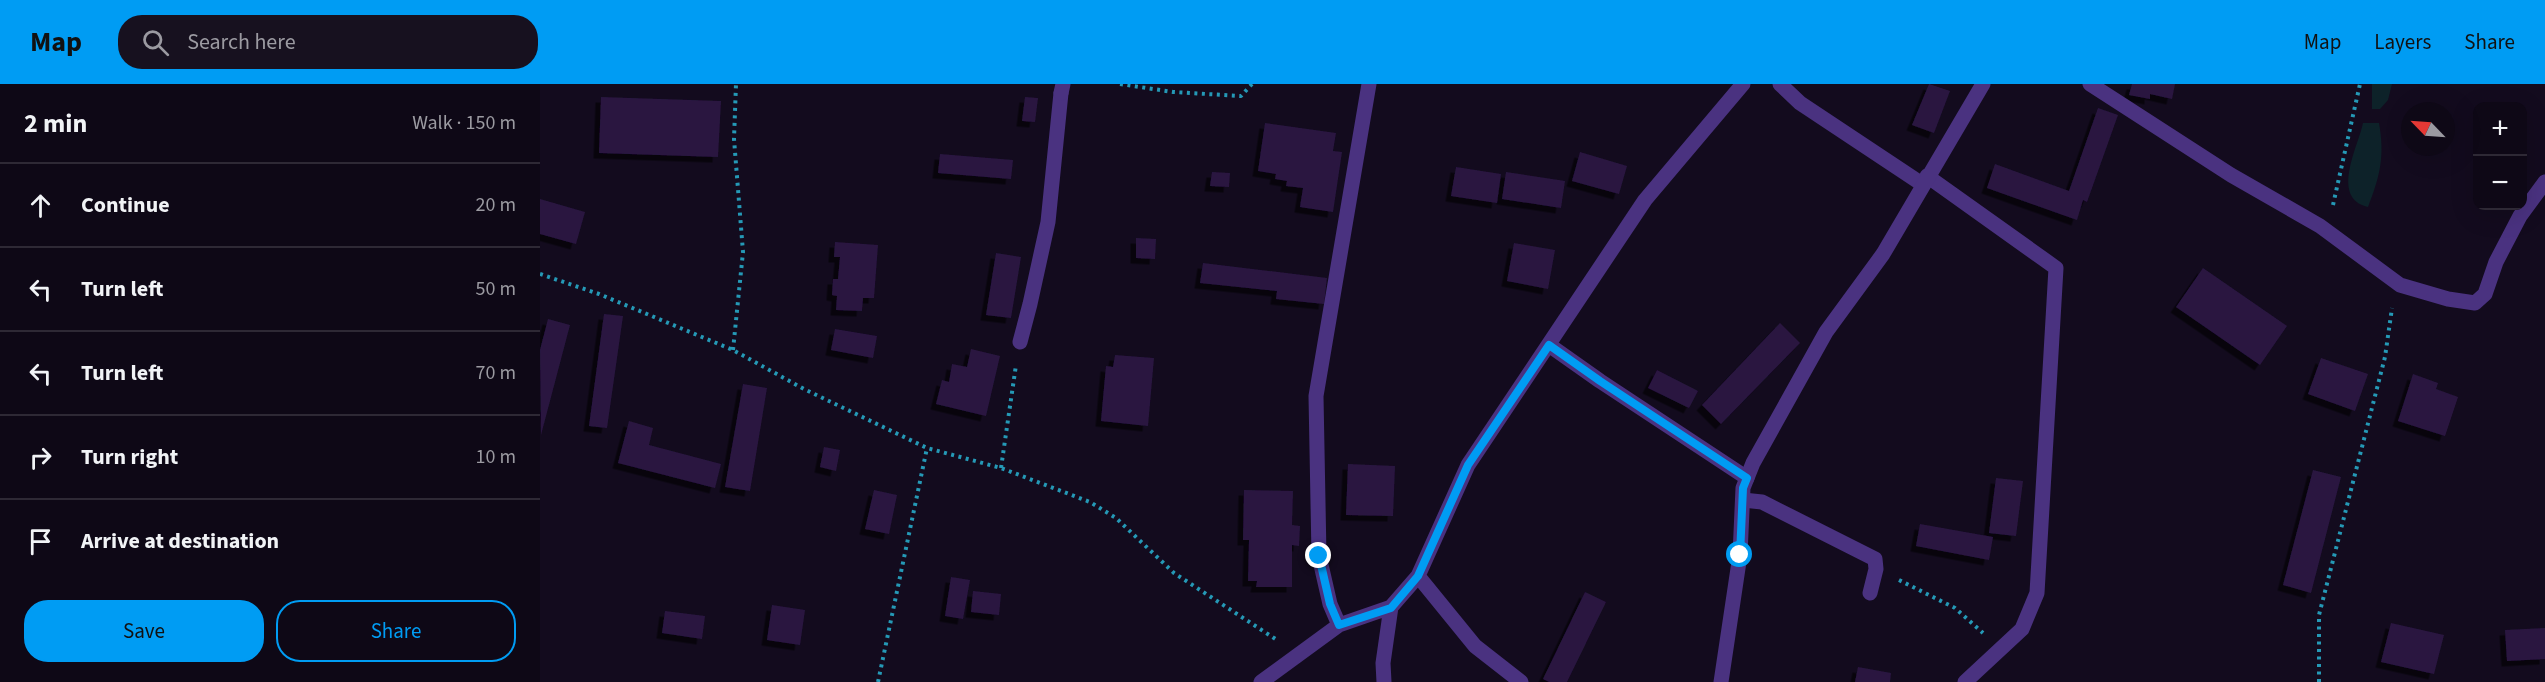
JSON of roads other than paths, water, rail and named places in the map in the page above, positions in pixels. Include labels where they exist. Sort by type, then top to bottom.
[{"type":"street","points":[[1339,625],[1330,604],[1319,556],[1316,396],[1369,84]]},
{"type":"street","points":[[1262,682],[1339,625],[1391,608],[1418,576],[1468,465],[1645,200],[1743,84]]},
{"type":"street","points":[[1779,84],[1800,103],[1924,180],[2056,268],[2037,593],[2022,629],[1965,682]]},
{"type":"street","points":[[1721,682],[1740,555],[1743,488],[1753,463],[1826,332],[1883,254],[1924,180],[1983,84]]},
{"type":"street","points":[[2090,84],[2230,175],[2320,226],[2400,285],[2448,298],[2475,303],[2485,294],[2496,262],[2520,216],[2545,182]]},
{"type":"street","points":[[1020,342],[1048,222],[1062,88]]},
{"type":"street","points":[[1549,345],[1747,478]]},
{"type":"street","points":[[1743,500],[1762,502],[1875,559],[1876,569],[1870,592]]},
{"type":"street","points":[[1418,576],[1475,646],[1521,682]]},
{"type":"street","points":[[1384,682],[1383,663],[1391,608]]}]
